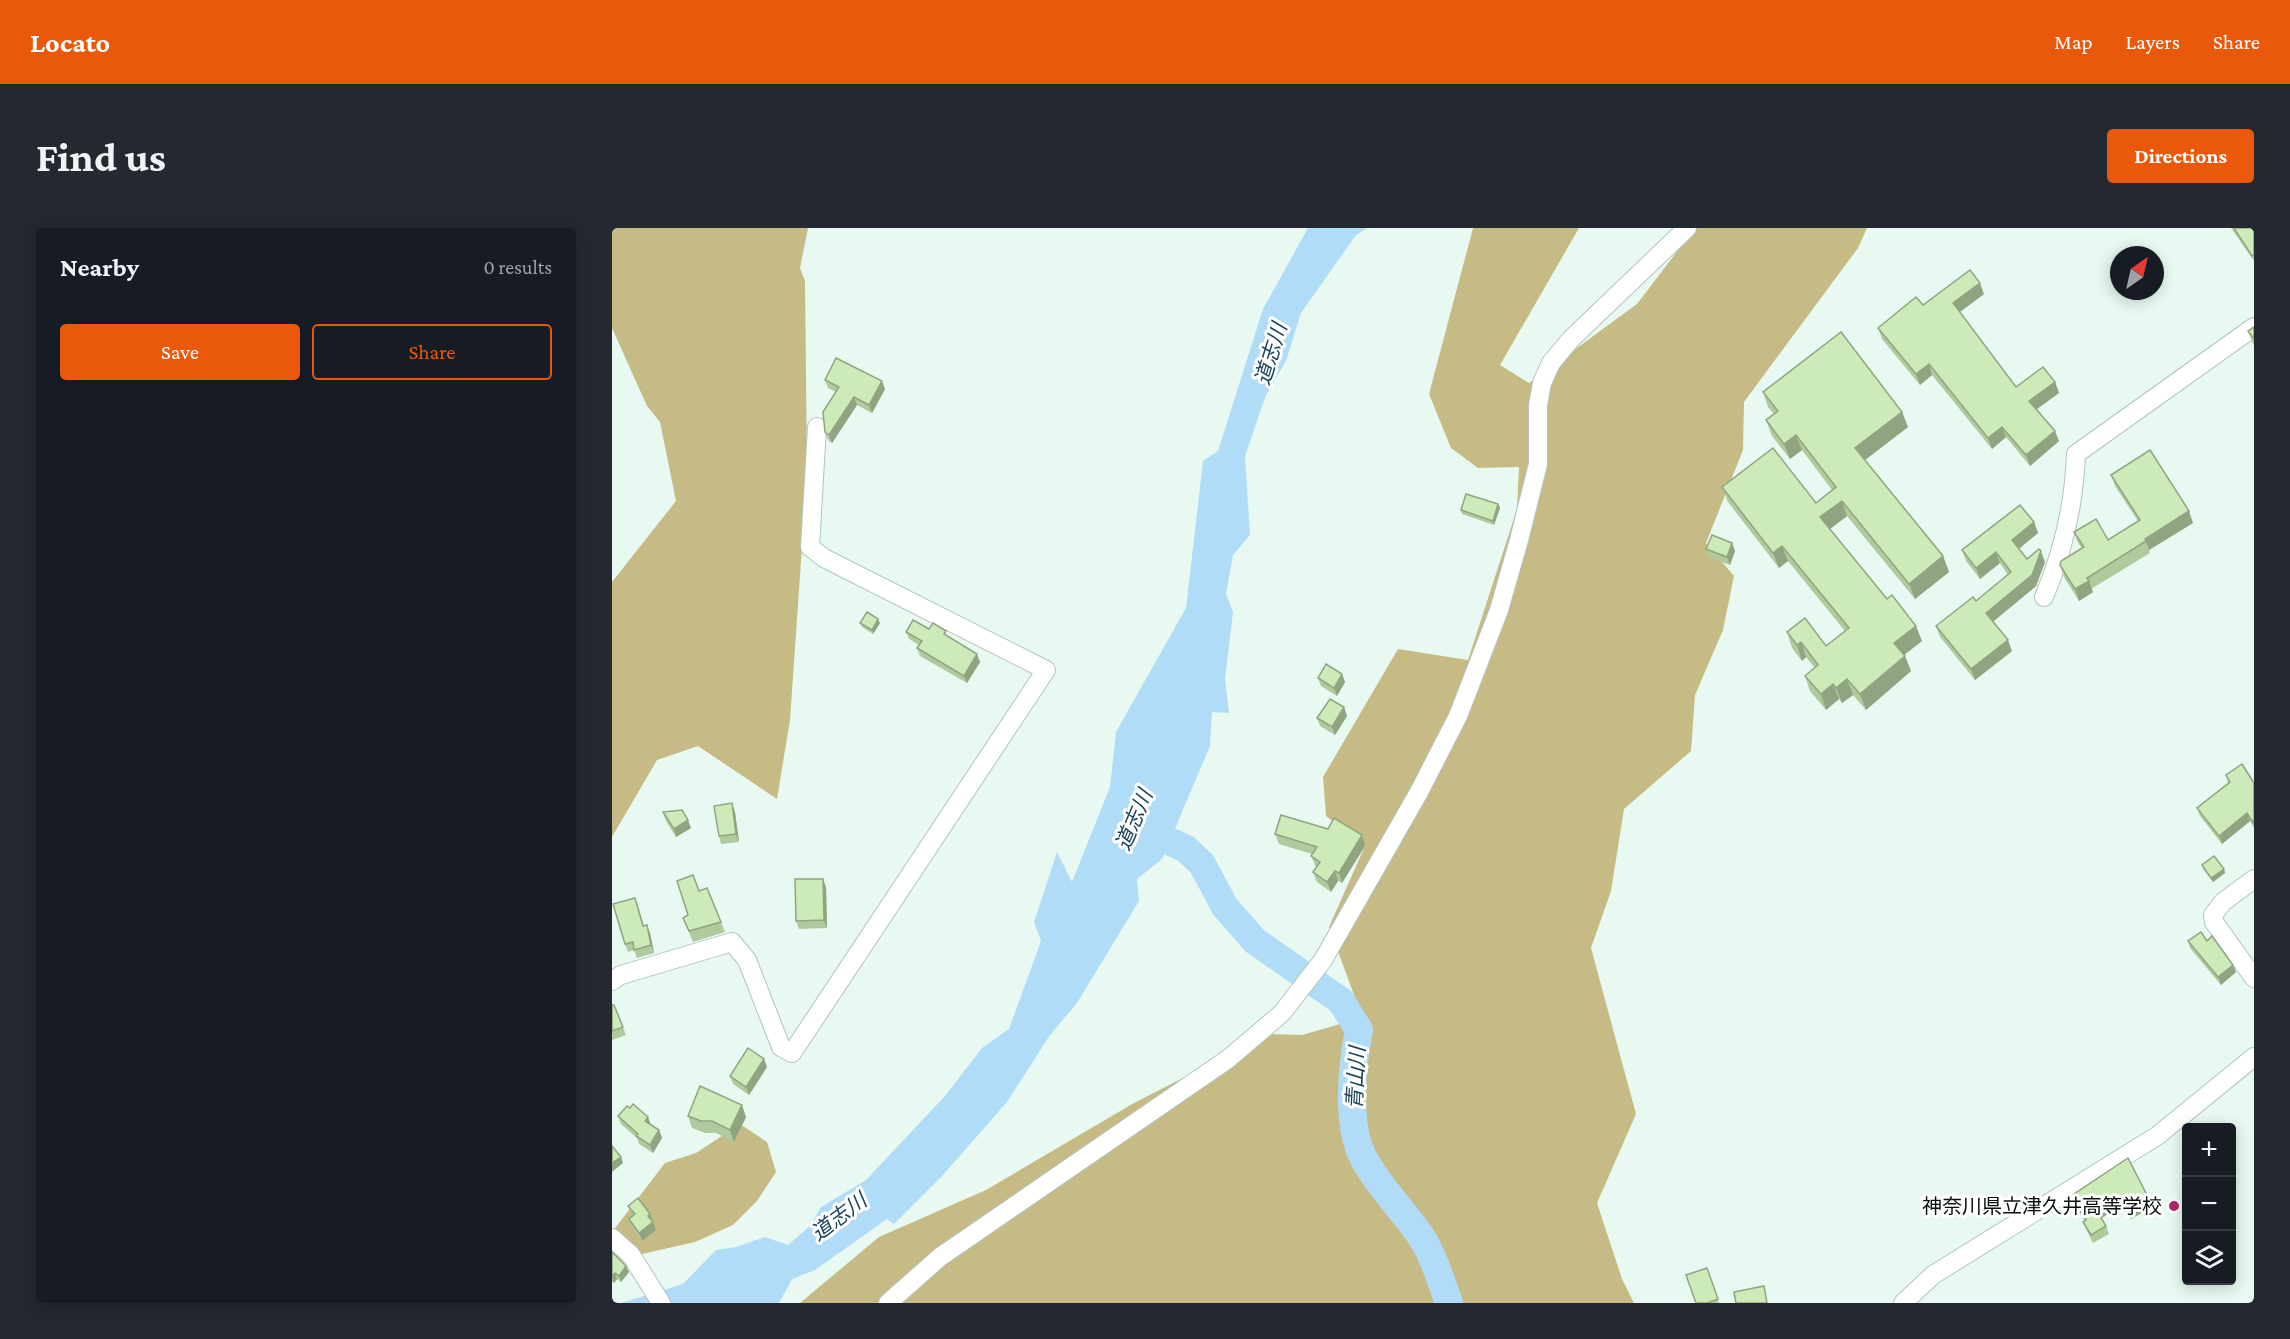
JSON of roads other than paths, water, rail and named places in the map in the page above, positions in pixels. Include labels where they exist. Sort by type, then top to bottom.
[{"type":"street","points":[[888,1303],[947,1253],[1228,1059],[1268,1026],[1304,988],[1323,960],[1438,756],[1458,716],[1484,651],[1504,594],[1538,464],[1538,405],[1545,374],[1570,340],[1687,228]]},
{"type":"street","points":[[2044,597],[2060,561],[2075,495],[2076,454],[2254,327]]},
{"type":"street","points":[[612,981],[621,975],[732,942],[747,960],[781,1047],[792,1053],[1046,670],[824,558],[810,548],[817,427]]},
{"type":"street","points":[[2254,879],[2223,902],[2213,915],[2214,922],[2254,978]]},
{"type":"street","points":[[1903,1303],[1933,1275],[2157,1136],[2254,1057]]},
{"type":"street","points":[[612,1238],[631,1255],[662,1303]]},
{"type":"water","name":"道志川","points":[[1308,228],[1367,228],[1356,235],[1301,313],[1286,361],[1266,395],[1245,456],[1250,535],[1233,555],[1226,594],[1233,612],[1225,679],[1229,713],[1212,712],[1210,746],[1162,859],[1137,879],[1139,901],[1077,1003],[1050,1035],[1007,1102],[943,1175],[894,1224],[887,1219],[815,1270],[792,1279],[779,1303],[621,1303],[683,1284],[716,1250],[736,1247],[765,1237],[788,1245],[810,1226],[821,1207],[866,1180],[945,1096],[982,1048],[1009,1029],[1041,941],[1034,922],[1057,852],[1072,882],[1110,787],[1116,732],[1186,608],[1203,461],[1218,451],[1263,309]]},
{"type":"waterway","name":"青山川","points":[[1135,825],[1186,849],[1202,864],[1225,907],[1255,941],[1341,1001],[1359,1030],[1352,1094],[1352,1112],[1358,1144],[1376,1178],[1425,1242],[1449,1303]]},
{"type":"place","name":"神奈川県立津久井高等学校","points":[[2174,1206]]}]
